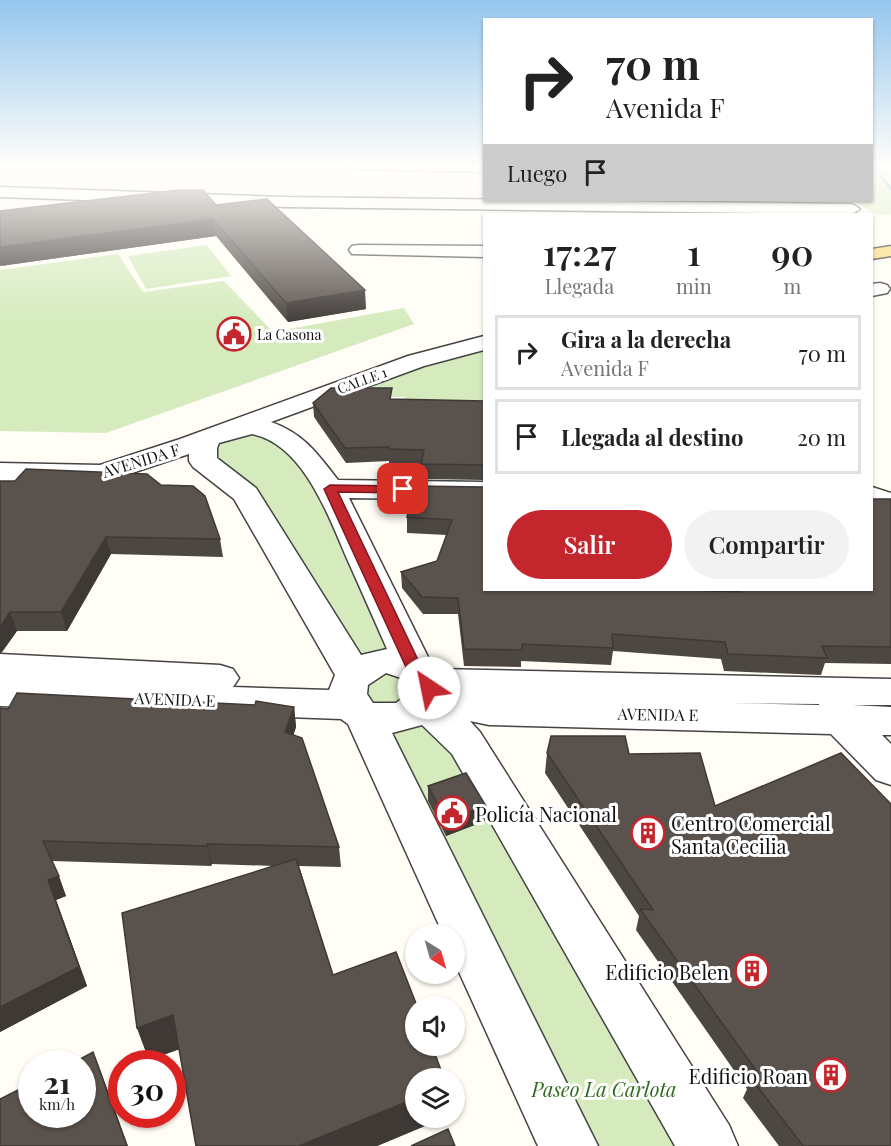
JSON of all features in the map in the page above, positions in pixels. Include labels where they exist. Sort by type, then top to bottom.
[{"type":"main road","points":[[873,254],[891,250]]},
{"type":"main road","points":[[873,267],[891,265]]},
{"type":"main road","points":[[873,267],[891,270]]},
{"type":"street","points":[[358,250],[483,252]]},
{"type":"street","name":"CALLE 1","points":[[209,438],[416,361],[483,343]]},
{"type":"street","points":[[423,687],[330,489],[296,446],[271,430],[250,426],[209,438],[203,448],[203,461],[246,494],[354,694],[568,1146]]},
{"type":"street","name":"AVENIDA F","points":[[0,472],[102,474],[209,438]]},
{"type":"street","points":[[330,489],[483,491]]},
{"type":"street","points":[[873,496],[891,504]]},
{"type":"street","points":[[354,694],[365,667],[378,662],[400,662],[423,687],[450,726],[466,743],[708,1146]]},
{"type":"street","name":"AVENIDA E","points":[[0,667],[354,694]]},
{"type":"street","points":[[354,694],[380,719],[400,717],[423,687]]},
{"type":"street","name":"AVENIDA E","points":[[423,687],[458,705],[489,711],[834,705],[891,692]]},
{"type":"street","name":"AVENIDA E","points":[[0,693],[354,694]]},
{"type":"street","points":[[834,705],[891,769]]},
{"type":"street","name":"AVENIDA E","points":[[834,705],[891,721]]},
{"type":"green space","points":[[207,245],[231,276],[146,289],[128,256]]},
{"type":"green space","points":[[118,254],[143,292],[224,281],[273,332],[404,308],[414,324],[106,433],[0,431],[0,270]]},
{"type":"green space","points":[[483,349],[483,411],[403,409],[405,397],[330,397],[431,362]]},
{"type":"green space","name":"Paseo La Carlota","points":[[251,426],[288,440],[708,1146],[568,1146],[349,681],[203,448]]},
{"type":"building","points":[[0,218],[288,218],[365,290],[286,303],[213,219],[0,247]]},
{"type":"building","points":[[331,388],[392,388],[390,399],[483,401],[483,465],[421,464],[424,450],[389,449],[389,447],[345,448],[313,403]]},
{"type":"building","points":[[26,469],[147,474],[161,485],[193,486],[205,496],[220,539],[106,537],[61,612],[10,612],[0,627],[0,481],[15,481]]},
{"type":"building","points":[[415,486],[483,487],[483,591],[873,591],[873,499],[891,499],[891,647],[822,646],[827,658],[728,654],[725,642],[612,634],[613,648],[522,644],[522,650],[464,649],[458,598],[422,597],[401,572],[437,561],[452,520],[407,517]]},
{"type":"building","points":[[17,693],[255,705],[256,701],[294,707],[285,732],[302,738],[339,847],[43,841],[59,876],[48,880],[79,967],[0,1007],[0,708],[8,709]]},
{"type":"building","points":[[551,736],[625,736],[629,754],[700,753],[715,806],[841,753],[891,804],[891,1146],[803,1146],[751,1078],[758,1073],[640,909],[653,910],[547,753]]},
{"type":"building","points":[[466,773],[486,806],[446,820],[428,786]]},
{"type":"building","points":[[296,859],[333,975],[396,952],[405,975],[405,984],[408,984],[413,996],[405,996],[405,1056],[436,1056],[440,1068],[405,1068],[405,1103],[299,1146],[196,1146],[186,1089],[186,1050],[179,1050],[173,1015],[137,1028],[122,913]]},
{"type":"building","points":[[96,1060],[108,1093],[108,1128],[120,1128],[127,1146],[0,1146],[0,1099],[18,1090],[18,1128],[96,1128]]},
{"type":"building","points":[[448,1129],[455,1146],[411,1146]]},
{"type":"place","name":"La Casona","points":[[234,334]]},
{"type":"place","name":"Policía Nacional","points":[[452,813]]},
{"type":"place","name":"Centro Comercial Santa Cecilia","points":[[648,833]]},
{"type":"place","name":"Edificio Belen","points":[[752,971]]},
{"type":"place","name":"Edificio Roan","points":[[831,1075]]},
{"type":"route","points":[[403,489],[330,489],[414,667],[426,678],[429,688]]}]
